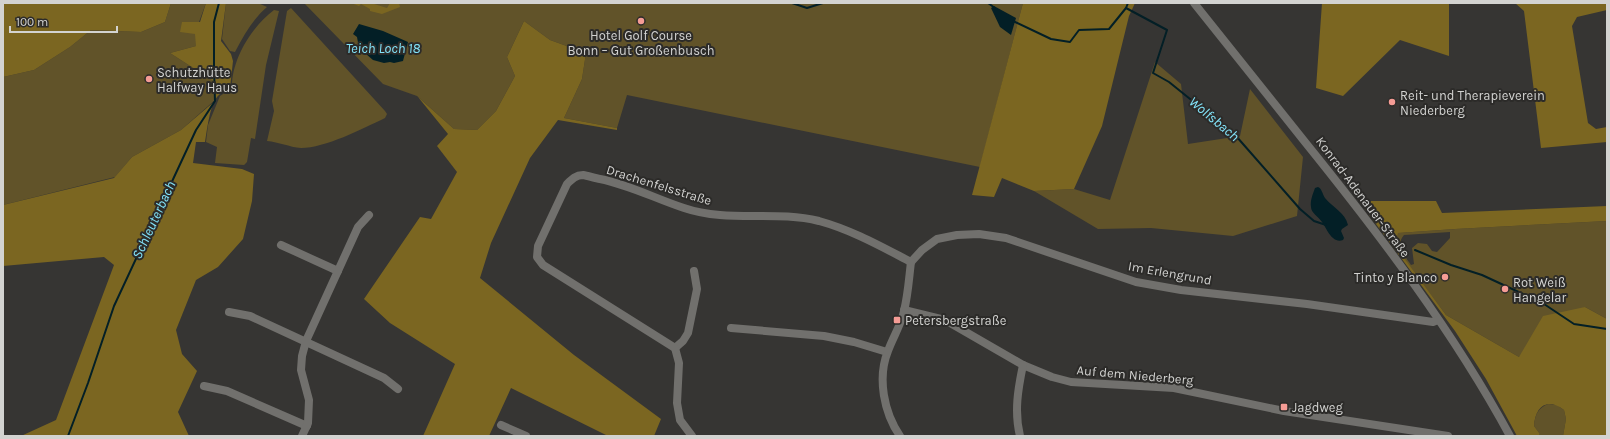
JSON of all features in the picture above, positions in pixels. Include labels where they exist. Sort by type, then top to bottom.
[{"type":"street","name":"Konrad-Adenauer-Straße","points":[[1194,3],[1337,181],[1399,263],[1479,382],[1510,436]]},
{"type":"street","name":"Drachenfelsstraße","points":[[675,348],[543,265],[537,257],[538,246],[567,184],[573,178],[582,175],[616,182],[682,208],[702,213],[721,216],[789,217],[818,221],[833,225],[860,236],[911,262]]},
{"type":"street","points":[[302,436],[307,426],[309,400],[301,370],[302,356],[306,341],[358,227],[369,215]]},
{"type":"street","name":"Im Erlengrund","points":[[911,262],[925,247],[937,239],[957,235],[979,234],[1006,238],[1136,282],[1181,290],[1307,304],[1433,322],[1438,320]]},
{"type":"street","points":[[281,245],[338,271]]},
{"type":"street","points":[[900,436],[894,428],[884,399],[883,384],[887,352],[904,310],[911,262]]},
{"type":"street","points":[[692,436],[680,420],[678,403],[679,363],[675,348],[683,341],[688,333],[697,289],[694,271]]},
{"type":"street","name":"Auf dem Niederberg","points":[[904,310],[945,320],[1023,365],[1052,377],[1071,382],[1174,388],[1284,411],[1448,436]]},
{"type":"street","points":[[229,312],[250,316],[306,341],[384,378],[398,389]]},
{"type":"street","points":[[731,328],[824,336],[854,342],[887,352]]},
{"type":"street","points":[[1020,436],[1018,427],[1017,397],[1023,365]]},
{"type":"street","points":[[204,386],[227,391],[307,426]]},
{"type":"street","points":[[502,425],[526,436]]},
{"type":"shaded area","points":[[3,3],[171,3],[165,22],[141,32],[91,30],[70,47],[34,70],[3,77]]},
{"type":"shaded area","points":[[171,3],[206,3],[199,22],[184,23],[197,33],[196,46],[170,53],[215,82],[215,100],[181,130],[132,157],[115,177],[3,205],[3,77],[34,70],[70,47],[91,30],[141,32],[165,22]]},
{"type":"shaded area","points":[[206,3],[226,3],[221,41],[231,54],[233,61],[230,88],[220,94],[215,100],[215,82],[170,53],[196,46],[195,34],[180,32],[182,22],[200,22]]},
{"type":"shaded area","points":[[226,3],[258,3],[267,7],[245,33],[235,52],[230,51],[222,39]]},
{"type":"shaded area","points":[[304,3],[1023,3],[980,167],[627,95],[617,128],[564,118],[582,79],[586,53],[550,40],[524,21],[507,57],[515,76],[496,111],[477,130],[454,129],[417,96],[383,84]]},
{"type":"shaded area","points":[[351,3],[371,3],[387,8],[390,3],[399,3],[400,7],[382,14],[370,11],[370,9],[361,4],[359,6]]},
{"type":"shaded area","points":[[1023,3],[1135,3],[1129,16],[1102,126],[1074,189],[1034,191],[1002,178],[994,197],[972,195]]},
{"type":"shaded area","points":[[1322,3],[1449,3],[1449,56],[1400,40],[1343,96],[1316,88]]},
{"type":"shaded area","points":[[1515,3],[1607,3],[1607,10],[1577,17],[1572,26],[1588,123],[1596,129],[1607,127],[1607,142],[1541,148],[1524,11]]},
{"type":"shaded area","points":[[291,8],[385,111],[387,114],[385,118],[343,137],[311,147],[301,148],[267,141],[274,111],[272,101],[287,11]]},
{"type":"shaded area","points":[[274,10],[279,11],[266,65],[255,139],[251,138],[247,162],[244,165],[215,163],[217,147],[206,142],[208,125],[220,96],[232,88],[235,66],[244,44],[258,25]]},
{"type":"shaded area","points":[[524,21],[550,40],[586,53],[582,79],[564,118],[617,128],[617,130],[558,120],[530,158],[491,243],[480,278],[574,355],[661,419],[654,436],[608,436],[511,388],[489,436],[423,436],[455,364],[390,323],[364,299],[420,217],[431,219],[457,172],[437,146],[448,134],[418,97],[454,129],[477,130],[496,111],[515,76],[507,57]]},
{"type":"shaded area","points":[[1155,62],[1181,84],[1188,144],[1240,136],[1250,89],[1303,157],[1297,216],[1233,236],[1151,228],[1098,229],[1034,191],[1074,189],[1110,200]]},
{"type":"shaded area","points":[[214,102],[205,142],[196,142],[193,163],[242,169],[254,174],[252,201],[243,239],[218,267],[196,280],[176,330],[182,354],[197,371],[178,412],[189,436],[21,436],[56,420],[114,265],[104,257],[3,266],[3,205],[114,178],[132,157],[181,130]]},
{"type":"shaded area","points":[[1359,201],[1436,201],[1442,213],[1607,206],[1607,221],[1398,233],[1396,247],[1446,315],[1519,357],[1543,316],[1585,307],[1607,319],[1607,436],[1563,436],[1566,419],[1564,410],[1558,406],[1547,404],[1539,409],[1535,419],[1534,426],[1540,434],[1538,436],[1517,436],[1486,379],[1455,331]]},
{"type":"shaded area","points":[[1607,221],[1607,319],[1585,307],[1519,357],[1446,315],[1396,248],[1398,233]],"holes":[[[1450,232],[1450,238],[1437,252],[1432,251],[1427,244],[1418,243],[1412,248],[1414,264],[1411,265],[1404,254],[1400,243],[1404,235]]]},
{"type":"shaded area","points":[[1549,404],[1557,405],[1564,410],[1566,419],[1563,436],[1538,436],[1540,434],[1534,426],[1536,415],[1542,407]]},
{"type":"water","points":[[994,6],[1016,18],[1011,35],[1000,27],[991,8]]},
{"type":"water","name":"Teich Loch 18","points":[[359,24],[383,31],[408,42],[403,61],[384,63],[373,60],[359,48],[357,37],[353,34]]},
{"type":"water","points":[[1318,187],[1325,198],[1342,213],[1348,225],[1341,231],[1344,238],[1343,240],[1339,241],[1333,238],[1311,209],[1311,199],[1315,188]]},
{"type":"waterway","name":"Schleuterbach","points":[[68,436],[114,306],[196,130],[215,101],[214,22],[219,3]]},
{"type":"waterway","points":[[792,3],[807,8],[823,3]]},
{"type":"waterway","points":[[988,3],[995,8]]},
{"type":"waterway","name":"Wolfsbach","points":[[1128,3],[1126,8],[1167,30],[1153,73],[1169,82],[1236,136],[1300,209],[1314,221],[1326,225]]},
{"type":"waterway","points":[[1013,21],[1051,39],[1070,42],[1079,30],[1109,29],[1126,8]]},
{"type":"waterway","name":"Wolfsbach","points":[[1415,250],[1451,265],[1482,275],[1523,294],[1532,296],[1574,324],[1607,329]]},
{"type":"place","name":"Hotel Golf Course Bonn – Gut Großenbusch","points":[[641,21]]},
{"type":"place","name":"Schutzhütte Halfway Haus","points":[[149,79]]},
{"type":"place","name":"Reit- und Therapieverein Niederberg","points":[[1392,102]]},
{"type":"place","name":"Tinto y Blanco","points":[[1445,277]]},
{"type":"place","name":"Rot Weiß Hangelar","points":[[1505,289]]},
{"type":"place","name":"Petersbergstraße","points":[[897,320]]},
{"type":"place","name":"Jagdweg","points":[[1284,407]]}]
